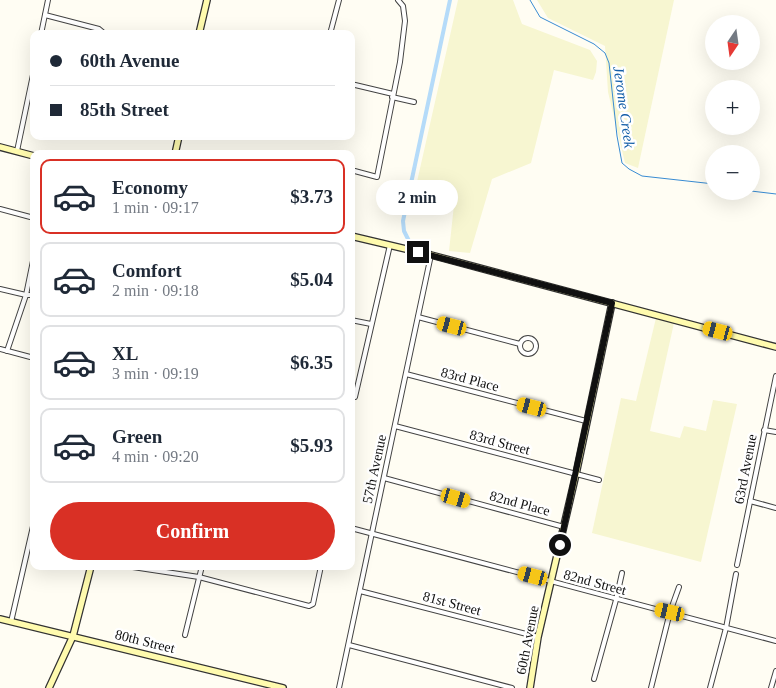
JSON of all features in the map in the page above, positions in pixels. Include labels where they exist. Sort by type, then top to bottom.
[{"type":"street","points":[[42,30],[48,0]]},
{"type":"street","points":[[200,30],[206,0]]},
{"type":"street","points":[[331,30],[339,0]]},
{"type":"street","points":[[355,171],[377,176],[400,62],[405,21],[403,6],[398,0]]},
{"type":"street","points":[[45,15],[100,30]]},
{"type":"street","points":[[355,85],[414,102]]},
{"type":"street","points":[[17,151],[30,89]]},
{"type":"street","points":[[0,148],[30,155]]},
{"type":"street","points":[[0,209],[30,217]]},
{"type":"street","points":[[355,237],[432,255],[776,347]]},
{"type":"street","points":[[355,389],[390,245]]},
{"type":"street","name":"57th Avenue","points":[[339,688],[432,255]]},
{"type":"street","points":[[7,351],[26,295],[30,276]]},
{"type":"street","points":[[0,289],[30,295]]},
{"type":"street","name":"60th Avenue","points":[[530,688],[538,637],[576,474],[612,303]]},
{"type":"street","points":[[418,317],[520,344]]},
{"type":"street","points":[[355,321],[371,324]]},
{"type":"street","points":[[528,338],[533,340],[535,347],[533,351],[526,353],[520,349],[520,344],[528,338]]},
{"type":"street","points":[[0,349],[30,357]]},
{"type":"street","name":"83rd Place","points":[[406,374],[586,421]]},
{"type":"street","name":"63rd Avenue","points":[[737,565],[776,376]]},
{"type":"street","name":"83rd Street","points":[[395,426],[599,480]]},
{"type":"street","points":[[764,430],[776,432]]},
{"type":"street","name":"82nd Place","points":[[384,478],[564,527]]},
{"type":"street","points":[[750,501],[776,508]]},
{"type":"street","name":"82nd Street","points":[[355,529],[373,532],[616,600],[670,612],[776,641]]},
{"type":"street","points":[[11,622],[30,539]]},
{"type":"street","points":[[49,688],[73,636],[90,570]]},
{"type":"street","points":[[150,570],[199,578],[312,606],[320,570]]},
{"type":"street","points":[[185,635],[201,570]]},
{"type":"street","points":[[594,679],[622,573]]},
{"type":"street","points":[[710,688],[726,628],[736,574]]},
{"type":"street","points":[[651,688],[670,612],[679,587]]},
{"type":"street","name":"81st Street","points":[[360,591],[538,637]]},
{"type":"street","name":"80th Street","points":[[0,619],[268,686],[283,688]]},
{"type":"street","points":[[349,645],[512,688]]},
{"type":"street","points":[[772,688],[776,671]]},
{"type":"green space","points":[[458,0],[513,0],[522,24],[590,50],[597,61],[593,80],[554,70],[531,163],[492,179],[470,253],[449,251],[454,205],[414,195]]},
{"type":"green space","points":[[537,0],[674,0],[638,168],[625,163],[608,92],[605,46],[548,18]]},
{"type":"green space","points":[[656,318],[674,323],[650,431],[680,438],[684,426],[706,431],[713,400],[737,404],[701,562],[592,533],[621,398],[636,401]]},
{"type":"waterway","points":[[409,241],[404,231],[403,221],[450,0]]},
{"type":"waterway","name":"Jerome Creek","points":[[530,0],[540,17],[594,44],[605,53],[609,63],[622,163],[642,176],[705,183]]},
{"type":"waterway","name":"Jerome Creek","points":[[760,192],[776,194]]},
{"type":"route","points":[[418,252],[612,303],[560,545]]}]
